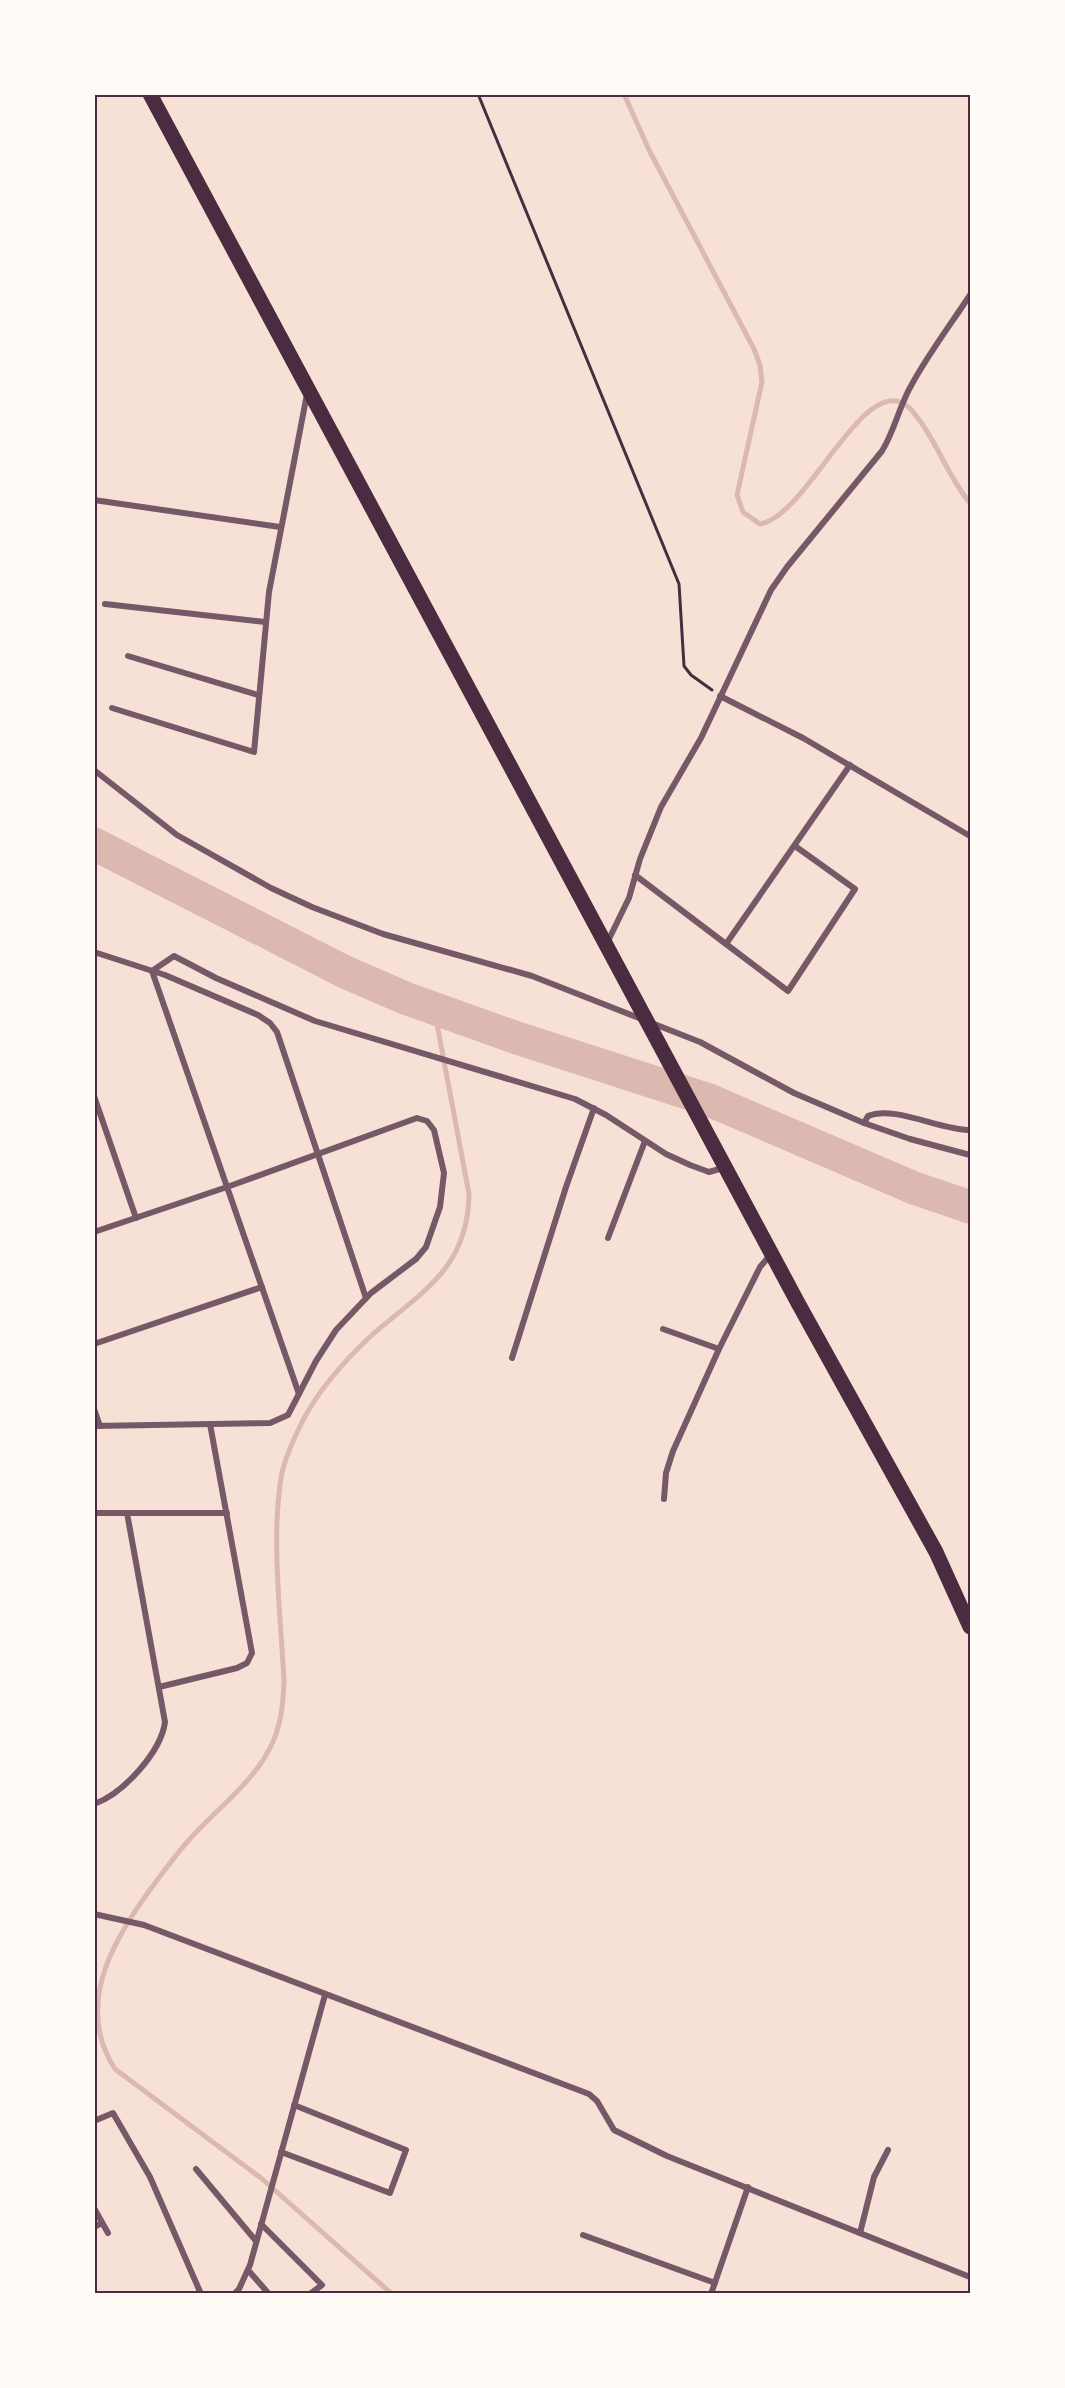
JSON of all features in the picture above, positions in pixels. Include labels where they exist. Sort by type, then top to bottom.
[{"type":"main road","points":[[150,94],[771,1253],[936,1552],[970,1627]]},
{"type":"street","points":[[607,944],[629,898],[635,875],[661,807],[701,738],[778,577],[882,451],[890,438],[899,408],[912,383],[970,295]]},
{"type":"street","points":[[112,708],[254,752],[265,622],[280,527],[308,388]]},
{"type":"street","points":[[94,500],[280,527]]},
{"type":"street","points":[[105,604],[265,622]]},
{"type":"street","points":[[128,656],[258,695]]},
{"type":"street","points":[[720,696],[803,738],[970,836]]},
{"type":"street","points":[[726,944],[849,765]]},
{"type":"street","points":[[94,770],[177,835],[271,888],[312,907],[383,934],[532,976],[700,1042],[794,1093],[864,1124],[970,1155]]},
{"type":"street","points":[[635,875],[788,991],[855,889],[795,846]]},
{"type":"street","points":[[94,952],[152,971],[258,1015],[270,1023],[277,1032],[366,1298]]},
{"type":"street","points":[[152,971],[174,956],[235,987],[315,1021],[353,1034],[552,1090],[594,1108],[666,1154],[709,1172],[725,1166]]},
{"type":"street","points":[[152,971],[299,1394]]},
{"type":"street","points":[[94,1096],[136,1218]]},
{"type":"street","points":[[512,1358],[566,1187],[594,1108]]},
{"type":"street","points":[[864,1124],[868,1116],[886,1112],[938,1125],[970,1130]]},
{"type":"street","points":[[94,1232],[417,1119],[427,1121],[434,1130],[443,1165],[445,1180],[435,1222],[426,1247],[416,1259],[366,1298],[336,1330],[288,1415],[270,1423],[97,1426],[94,1409]]},
{"type":"street","points":[[608,1238],[645,1141]]},
{"type":"street","points":[[664,1499],[666,1473],[673,1451],[719,1349],[760,1267],[771,1253]]},
{"type":"street","points":[[94,1344],[262,1287]]},
{"type":"street","points":[[663,1329],[719,1349]]},
{"type":"street","points":[[159,1687],[237,1668],[247,1663],[252,1653],[210,1424]]},
{"type":"street","points":[[94,1513],[227,1514]]},
{"type":"street","points":[[94,1804],[108,1797],[137,1772],[164,1734],[165,1722],[127,1513]]},
{"type":"street","points":[[94,1914],[144,1925],[589,2094],[597,2102],[614,2130],[667,2156],[970,2277]]},
{"type":"street","points":[[234,2294],[248,2270],[325,1995]]},
{"type":"street","points":[[281,2152],[390,2193],[406,2150],[294,2105]]},
{"type":"street","points":[[94,2121],[113,2113],[150,2177],[201,2294]]},
{"type":"street","points":[[861,2233],[874,2177],[888,2150]]},
{"type":"street","points":[[196,2169],[256,2241]]},
{"type":"street","points":[[711,2294],[748,2187]]},
{"type":"street","points":[[94,2208],[108,2233]]},
{"type":"street","points":[[94,2227],[102,2223]]},
{"type":"street","points":[[261,2224],[322,2285],[309,2294]]},
{"type":"street","points":[[583,2235],[715,2283]]},
{"type":"street","points":[[248,2270],[269,2294]]},
{"type":"street","points":[[318,2288],[324,2294]]},
{"type":"path","points":[[478,94],[679,584],[684,666],[691,675],[720,696]]},
{"type":"waterway","points":[[624,94],[649,150],[754,349],[760,365],[762,382],[737,495],[743,512],[760,524],[777,516],[795,500],[866,414],[883,403],[900,402],[914,413],[927,431],[970,503]]},
{"type":"waterway","points":[[94,844],[345,972],[405,998],[514,1037],[709,1100],[914,1188],[970,1207]]},
{"type":"waterway","points":[[392,2294],[261,2178],[115,2069],[103,2044],[98,2019],[99,1994],[105,1969],[128,1922],[181,1849],[253,1773],[270,1748],[277,1732],[284,1682],[277,1553],[278,1502],[282,1471],[302,1422],[316,1398],[334,1375],[373,1334],[439,1276],[461,1241],[467,1219],[469,1194],[434,1008]]}]
